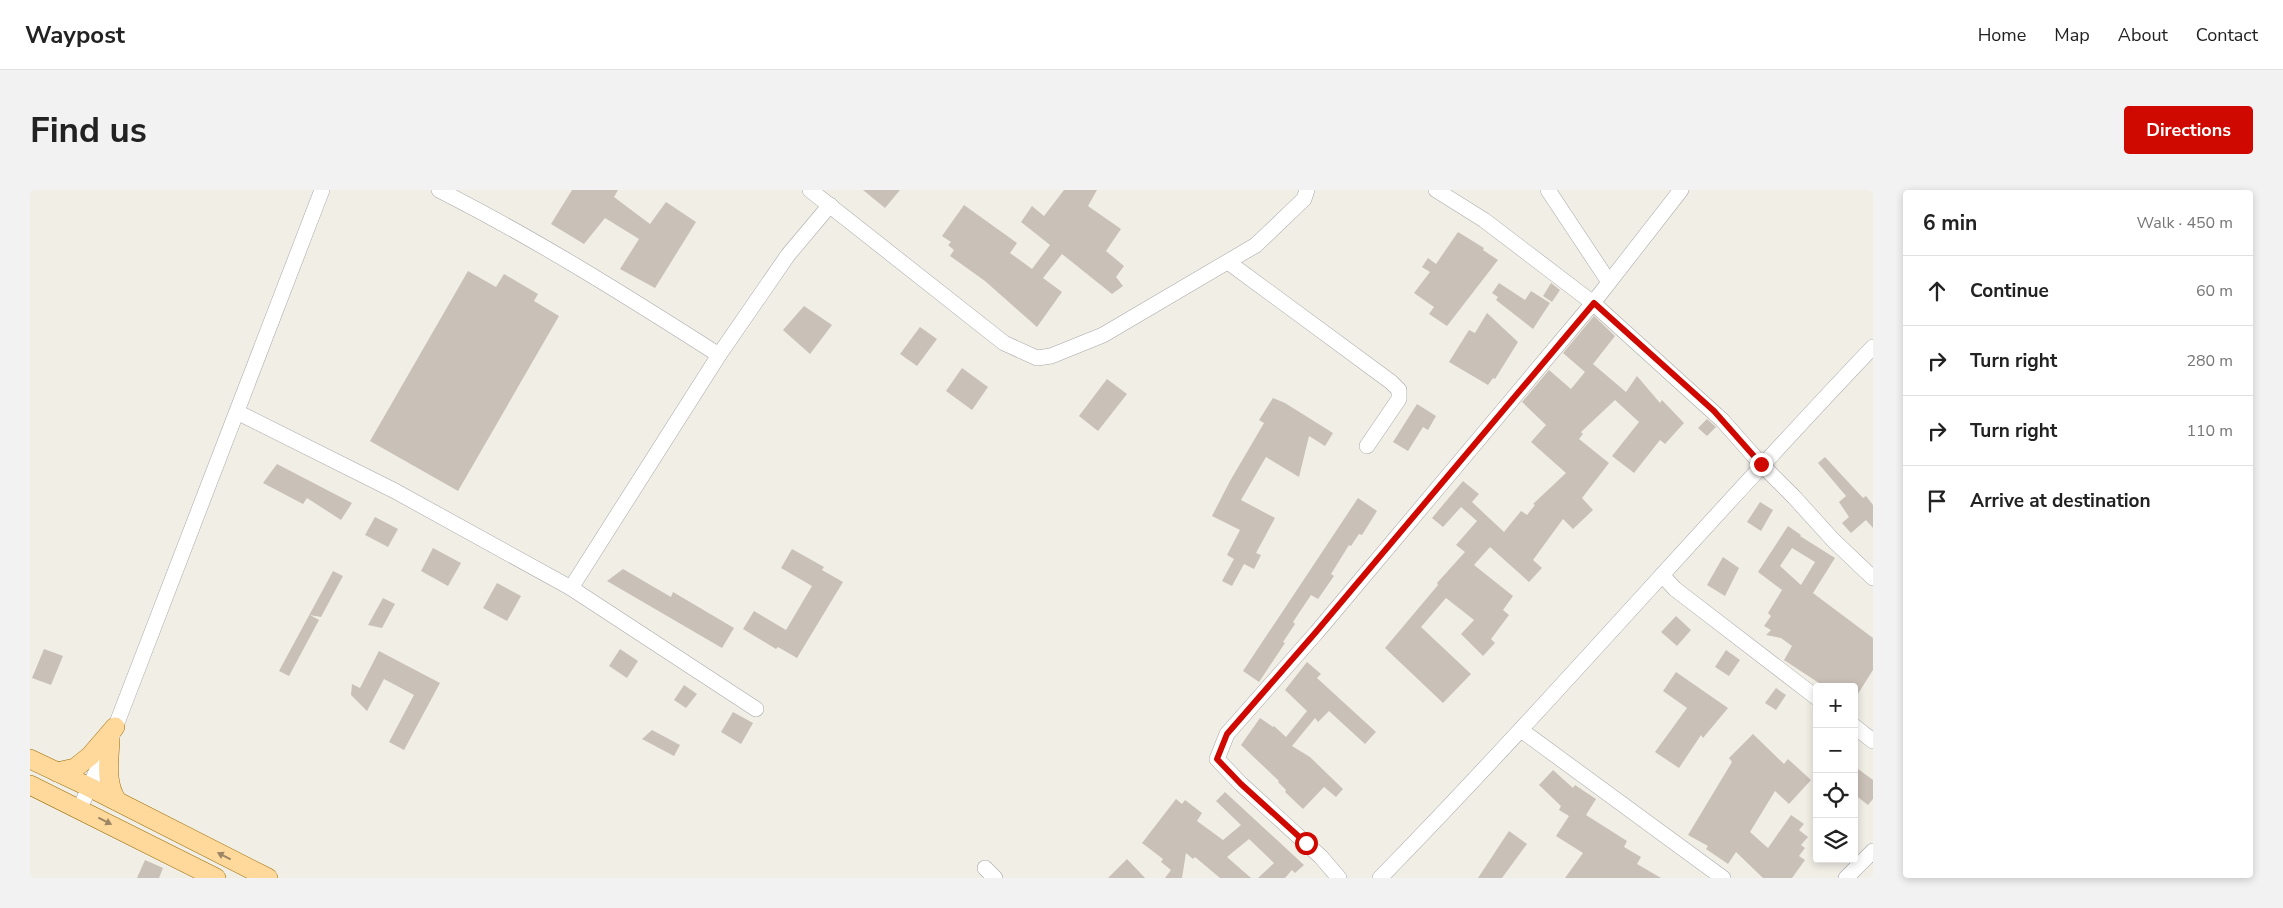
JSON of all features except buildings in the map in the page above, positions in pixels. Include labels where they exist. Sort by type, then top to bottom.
[{"type":"main road","points":[[57,772],[75,768],[112,734]]},
{"type":"main road","points":[[112,734],[109,775],[111,788],[117,801]]},
{"type":"main road","points":[[30,759],[268,878]]},
{"type":"main road","points":[[30,785],[80,808],[216,878]]},
{"type":"street","points":[[80,808],[112,734],[322,190]]},
{"type":"street","points":[[440,190],[477,209],[612,287],[719,355]]},
{"type":"street","points":[[810,190],[1004,343],[1037,358],[1051,356],[1103,335],[1256,245],[1304,199],[1307,190]]},
{"type":"street","points":[[1436,190],[1484,220],[1594,303],[1714,411],[1833,540],[1873,578]]},
{"type":"street","points":[[1548,190],[1609,282]]},
{"type":"street","points":[[1329,875],[1316,852],[1241,784],[1217,759],[1227,734],[1323,624],[1594,303],[1681,190]]},
{"type":"street","points":[[571,588],[719,355],[788,255],[830,206]]},
{"type":"street","points":[[1228,262],[1391,382],[1399,390],[1399,399],[1367,446]]},
{"type":"street","points":[[1380,878],[1521,730],[1761,464],[1873,347]]},
{"type":"street","points":[[237,412],[395,491],[571,588],[756,709]]},
{"type":"street","points":[[1662,575],[1674,589],[1813,695]]},
{"type":"street","points":[[1857,728],[1873,741]]},
{"type":"street","points":[[1521,730],[1723,878]]},
{"type":"street","points":[[1846,878],[1873,852]]},
{"type":"route","points":[[1306,843],[1241,784],[1217,759],[1227,734],[1316,632],[1594,303],[1714,411],[1761,464]]}]
